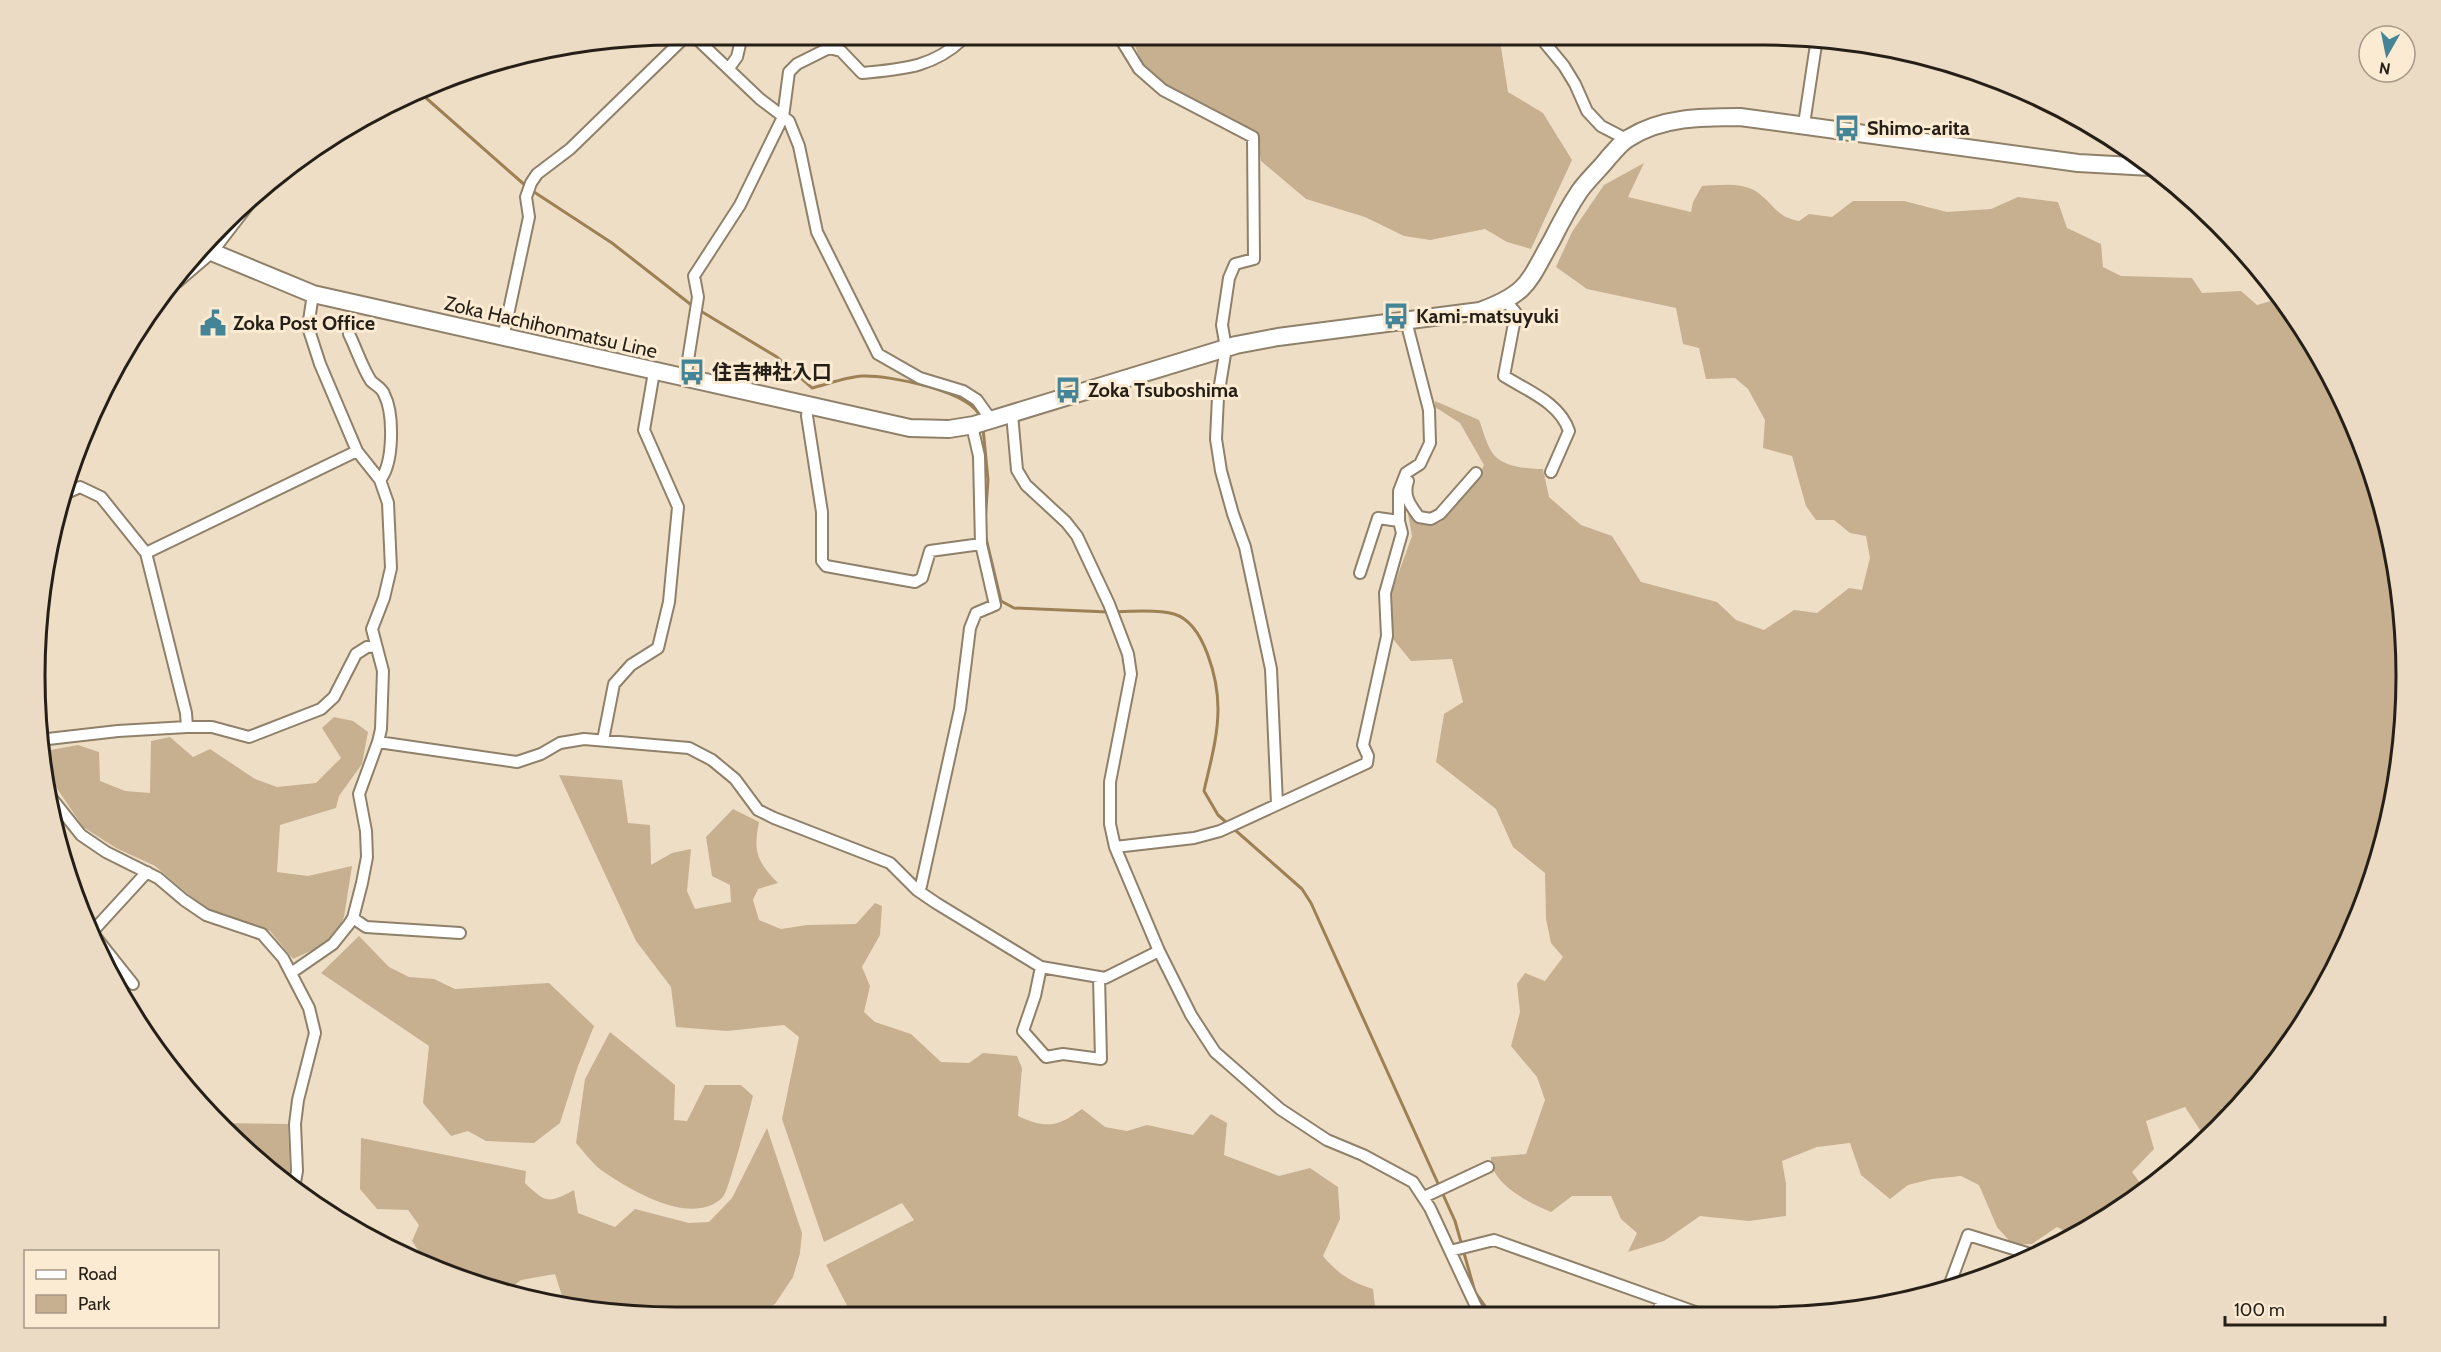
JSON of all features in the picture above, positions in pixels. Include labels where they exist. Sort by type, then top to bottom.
[{"type":"main road","name":"Zoka Hachihonmatsu Line","points":[[210,251],[313,294],[910,428],[949,429],[982,423],[1226,348],[1278,337],[1480,311],[1506,301],[1525,286],[1541,262],[1580,190],[1626,139],[1642,130],[1689,118],[1740,117],[2078,163],[2137,166]]},
{"type":"street","points":[[503,338],[529,217],[526,197],[531,183],[537,174],[570,149],[677,45]]},
{"type":"street","points":[[704,45],[760,99],[789,121],[799,146],[817,232],[878,354],[920,378],[963,391],[977,400],[982,423],[979,456],[981,544],[995,605],[976,613],[970,628],[960,709],[921,886],[917,890]]},
{"type":"street","points":[[729,68],[737,57],[740,45]]},
{"type":"street","points":[[685,379],[698,297],[694,276],[740,205],[783,117],[789,72],[797,64],[829,48],[841,51],[862,73],[913,68],[951,51],[957,45]]},
{"type":"street","points":[[1124,45],[1139,69],[1162,90],[1253,137],[1254,259],[1235,264],[1229,278],[1222,325],[1226,348],[1218,397],[1216,439],[1221,471],[1245,547],[1271,669],[1275,711],[1277,804]]},
{"type":"street","points":[[1547,45],[1564,66],[1587,111],[1601,126],[1626,139]]},
{"type":"street","points":[[1804,124],[1815,47]]},
{"type":"street","points":[[291,974],[333,944],[353,918],[367,857],[366,831],[359,794],[381,729],[383,671],[372,629],[384,598],[391,568],[388,502],[380,480],[357,451],[320,364],[308,327],[313,294]]},
{"type":"street","points":[[1506,301],[1516,313],[1504,376],[1555,407],[1565,420],[1569,431],[1551,472]]},
{"type":"street","points":[[1115,847],[1194,838],[1220,831],[1367,763],[1368,756],[1363,745],[1387,636],[1385,593],[1402,533],[1399,491],[1406,473],[1420,465],[1430,443],[1431,427],[1419,366],[1406,321]]},
{"type":"street","points":[[349,334],[371,381],[384,393],[388,408],[392,438],[386,473],[380,480]]},
{"type":"street","points":[[603,740],[614,684],[631,665],[658,648],[669,602],[678,507],[644,430],[654,372]]},
{"type":"street","points":[[808,406],[807,416],[822,512],[822,561],[826,566],[915,582],[922,578],[930,550],[981,544]]},
{"type":"street","points":[[1012,414],[1017,470],[1026,486],[1066,522],[1077,536],[1109,604],[1128,654],[1131,674],[1110,782],[1110,824],[1115,847],[1159,951],[1191,1015],[1215,1052],[1280,1109],[1328,1140],[1363,1155],[1413,1182],[1429,1195],[1476,1307]]},
{"type":"street","points":[[146,553],[357,451]]},
{"type":"street","points":[[1406,473],[1409,478],[1405,490],[1409,503],[1419,517],[1431,519],[1440,514],[1476,473]]},
{"type":"street","points":[[73,490],[80,487],[101,497],[146,553],[186,713],[187,727]]},
{"type":"street","points":[[1360,573],[1378,518],[1400,521]]},
{"type":"street","points":[[48,739],[118,731],[187,727],[212,728],[249,737],[321,709],[334,697],[356,654],[367,647],[375,646]]},
{"type":"street","points":[[378,742],[517,762],[541,754],[560,743],[584,739],[689,748],[712,760],[735,779],[758,810],[890,863],[917,890],[989,937],[1041,967],[1105,978],[1159,951]]},
{"type":"street","points":[[59,809],[81,835],[106,852],[158,878],[206,915],[262,934],[283,958],[309,1008],[315,1033],[298,1100],[295,1124],[295,1180]]},
{"type":"street","points":[[97,925],[147,872]]},
{"type":"street","points":[[353,918],[366,927],[460,933]]},
{"type":"street","points":[[112,958],[133,984]]},
{"type":"street","points":[[1041,967],[1035,996],[1023,1031],[1046,1057],[1063,1054],[1101,1059],[1099,977]]},
{"type":"street","points":[[1429,1195],[1488,1167]]},
{"type":"street","points":[[1952,1278],[1968,1235],[2022,1252]]},
{"type":"street","points":[[1449,1244],[1471,1245],[1494,1240],[1683,1307]]},
{"type":"street","points":[[1659,1307],[1662,1300]]},
{"type":"green space","points":[[1135,45],[1499,45],[1508,92],[1543,113],[1572,160],[1531,249],[1507,242],[1485,229],[1430,240],[1404,236],[1365,217],[1306,199],[1261,161],[1257,134],[1165,88],[1144,69]]},
{"type":"green space","points":[[1644,163],[1628,197],[1691,212],[1693,202],[1702,186],[1738,185],[1757,192],[1785,217],[1799,221],[1809,214],[1832,217],[1853,201],[1904,201],[1947,212],[1991,209],[2018,197],[2058,202],[2067,228],[2101,244],[2103,267],[2121,276],[2192,278],[2202,293],[2241,291],[2257,305],[2272,300],[2311,361],[2348,435],[2363,473],[2384,553],[2395,635],[2395,717],[2391,758],[2384,799],[2363,879],[2331,955],[2311,992],[2290,1027],[2239,1092],[2225,1107],[2222,1107],[2221,1111],[2201,1131],[2185,1107],[2146,1121],[2154,1149],[2132,1172],[2140,1183],[2116,1201],[2064,1231],[2057,1227],[2032,1244],[2013,1245],[1997,1227],[1979,1185],[1961,1176],[1932,1179],[1908,1185],[1890,1199],[1861,1175],[1850,1143],[1817,1147],[1782,1161],[1786,1184],[1786,1216],[1749,1221],[1700,1216],[1664,1241],[1628,1252],[1637,1233],[1621,1219],[1611,1196],[1572,1196],[1551,1212],[1533,1204],[1504,1184],[1492,1166],[1491,1157],[1526,1154],[1545,1100],[1537,1077],[1511,1046],[1520,1012],[1517,984],[1525,973],[1545,981],[1563,957],[1551,943],[1546,919],[1545,873],[1513,847],[1496,809],[1436,762],[1444,714],[1463,702],[1452,659],[1411,661],[1393,639],[1392,591],[1412,536],[1408,514],[1425,525],[1441,522],[1476,481],[1484,465],[1460,423],[1435,407],[1435,401],[1479,420],[1489,448],[1498,459],[1530,469],[1543,469],[1549,497],[1581,525],[1612,536],[1641,582],[1717,602],[1736,620],[1764,630],[1794,610],[1817,613],[1849,588],[1862,590],[1870,558],[1866,536],[1850,533],[1834,520],[1816,520],[1806,506],[1792,456],[1763,448],[1765,420],[1748,389],[1735,378],[1706,379],[1699,348],[1683,344],[1676,308],[1587,289],[1556,267],[1572,232],[1604,185]]},
{"type":"green space","points":[[334,717],[353,721],[368,732],[362,764],[339,796],[336,808],[280,825],[277,872],[308,876],[352,866],[344,917],[334,940],[293,959],[270,931],[207,910],[155,866],[116,848],[83,827],[54,783],[49,750],[78,745],[99,752],[100,781],[125,791],[150,793],[151,741],[170,737],[193,757],[210,749],[255,779],[277,787],[316,783],[341,758],[322,728]]},
{"type":"green space","points":[[559,775],[622,780],[628,823],[650,825],[651,865],[672,853],[691,849],[687,891],[695,909],[731,902],[730,885],[712,876],[706,837],[733,809],[759,822],[756,842],[758,856],[765,869],[778,883],[758,889],[753,900],[759,920],[781,929],[807,925],[856,924],[875,903],[882,906],[880,935],[862,967],[870,986],[864,1012],[875,1022],[911,1034],[941,1062],[969,1063],[983,1053],[1017,1056],[1022,1068],[1018,1116],[1036,1123],[1051,1124],[1066,1120],[1082,1109],[1105,1127],[1127,1131],[1147,1125],[1193,1135],[1211,1114],[1227,1123],[1224,1155],[1279,1176],[1310,1168],[1338,1187],[1340,1219],[1323,1256],[1345,1277],[1373,1289],[1375,1307],[848,1307],[826,1265],[914,1220],[902,1203],[824,1242],[782,1119],[799,1037],[784,1025],[727,1031],[676,1027],[671,987],[636,941]]},
{"type":"green space","points":[[359,936],[389,967],[409,977],[434,979],[455,989],[549,983],[594,1026],[578,1066],[560,1123],[534,1143],[486,1141],[468,1131],[451,1136],[423,1103],[429,1046],[321,973]]},
{"type":"green space","points":[[610,1032],[675,1085],[674,1120],[687,1121],[705,1085],[741,1085],[753,1096],[726,1192],[710,1206],[695,1209],[678,1207],[644,1196],[601,1170],[576,1143],[585,1079]]},
{"type":"green space","points":[[231,1123],[288,1124],[290,1175],[260,1150]]},
{"type":"green space","points":[[767,1128],[802,1233],[800,1253],[793,1277],[775,1304],[770,1307],[676,1307],[594,1302],[562,1297],[555,1274],[521,1280],[514,1285],[473,1274],[419,1252],[412,1241],[419,1225],[408,1210],[377,1209],[360,1189],[361,1138],[526,1171],[525,1183],[543,1198],[558,1198],[574,1190],[578,1213],[615,1227],[635,1209],[689,1223],[709,1222],[732,1198]]},
{"type":"waterway","points":[[425,97],[526,186]]},
{"type":"waterway","points":[[531,190],[612,243],[694,307]]},
{"type":"waterway","points":[[699,310],[777,357],[812,388],[862,376],[891,378],[929,387],[963,400],[975,409],[981,419]]},
{"type":"waterway","points":[[983,428],[988,480],[985,523]]},
{"type":"waterway","points":[[986,538],[1001,601],[1014,608],[1108,612]]},
{"type":"waterway","points":[[1114,612],[1168,612],[1185,620],[1202,641],[1212,669],[1218,709],[1215,740],[1204,791],[1218,815],[1302,889],[1311,903],[1455,1221],[1475,1292],[1486,1307]]},
{"type":"place","name":"Shimo-arita","points":[[1847,128]]},
{"type":"place","name":"Kami-matsuyuki","points":[[1396,316]]},
{"type":"place","name":"Zoka Post Office","points":[[213,323]]},
{"type":"place","name":"住吉神社入口","points":[[692,372]]},
{"type":"place","name":"Zoka Tsuboshima","points":[[1068,390]]}]
